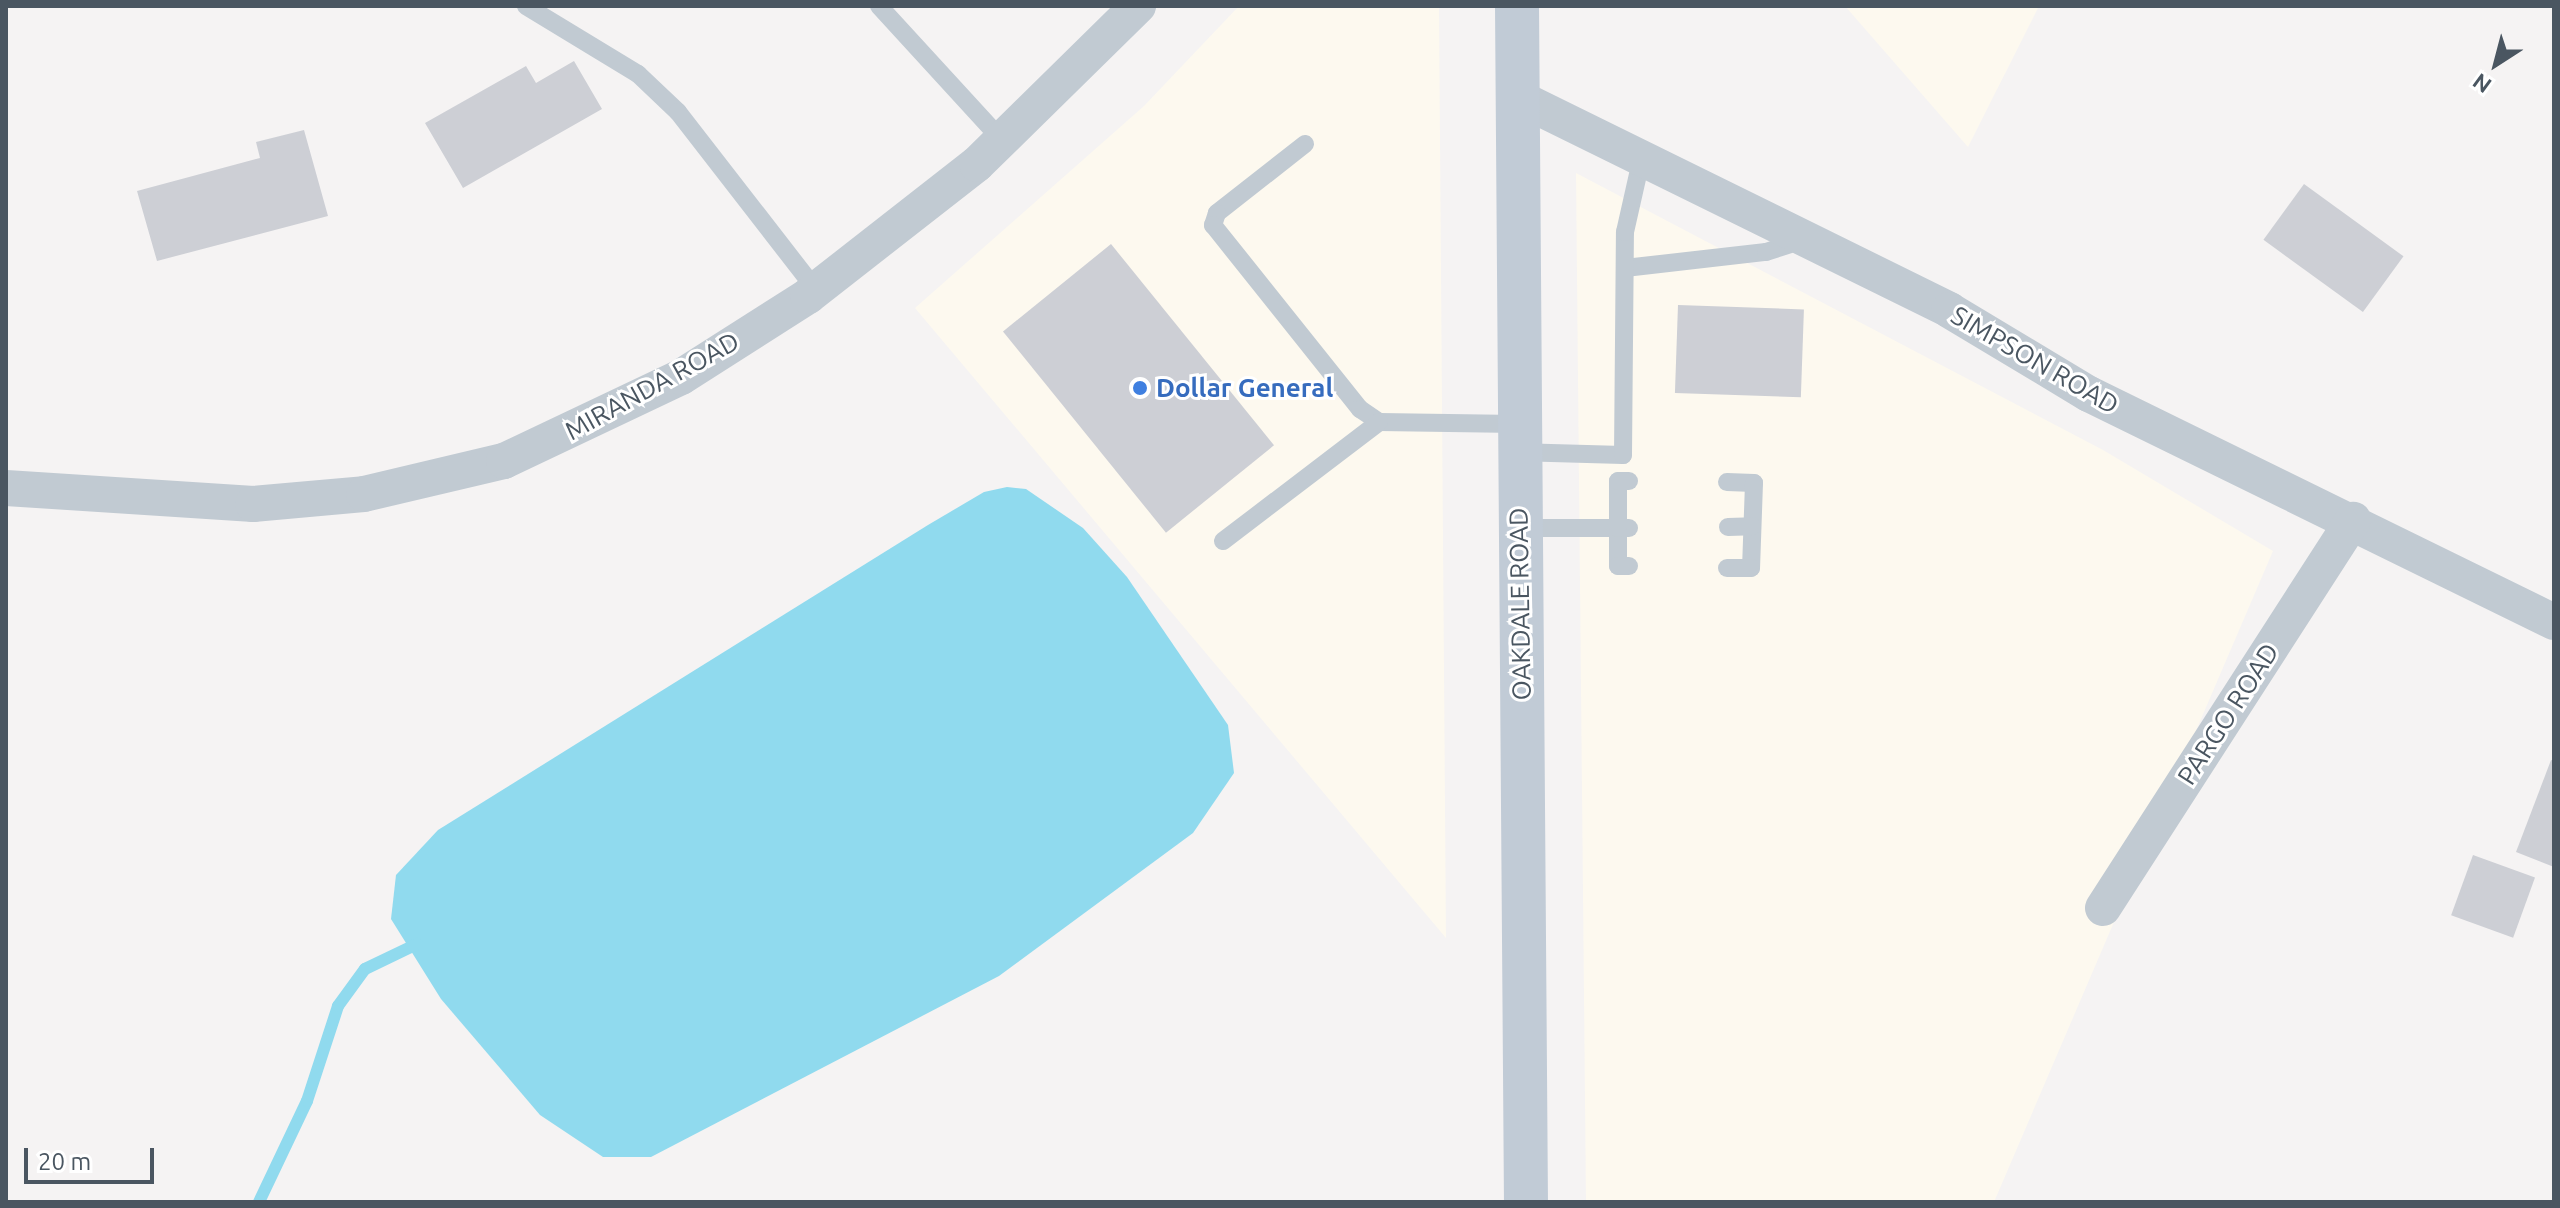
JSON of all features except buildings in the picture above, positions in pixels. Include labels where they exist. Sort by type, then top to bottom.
[{"type":"main road","name":"OAKDALE ROAD","points":[[1517,6],[1526,1202]]},
{"type":"street","name":"MIRANDA ROAD","points":[[6,488],[253,504],[414,485],[504,461],[608,416],[816,290],[1002,140],[1138,6]]},
{"type":"street","name":"SIMPSON ROAD","points":[[1517,97],[1799,241],[1949,310],[2089,394],[2353,520],[2554,622]]},
{"type":"street","name":"PARGO ROAD","points":[[2103,908],[2353,520]]},
{"type":"lane","points":[[526,6],[638,74],[678,112],[816,290]]},
{"type":"lane","points":[[879,6],[1002,140]]},
{"type":"lane","points":[[1305,144],[1217,213],[1213,225],[1360,409],[1379,422],[1518,438],[1623,455]]},
{"type":"lane","points":[[1629,566],[1618,566],[1623,528],[1625,232],[1641,161]]},
{"type":"lane","points":[[1625,268],[1766,252],[1799,241]]},
{"type":"lane","points":[[1223,541],[1379,422]]},
{"type":"lane","points":[[1727,482],[1754,483],[1751,568],[1727,568]]},
{"type":"lane","points":[[1728,527],[1752,526]]},
{"type":"lane","points":[[1519,528],[1623,528]]},
{"type":"shaded area","points":[[1239,6],[1439,6],[1446,938],[915,308],[1144,106]]},
{"type":"shaded area","points":[[1845,6],[2039,6],[1968,147]]},
{"type":"shaded area","points":[[1576,173],[2103,450],[2273,551],[1994,1202],[1586,1202]]},
{"type":"water","points":[[1007,487],[1026,489],[1083,528],[1127,577],[1228,725],[1234,773],[1193,833],[999,976],[651,1157],[603,1157],[540,1115],[441,999],[391,919],[396,875],[438,830],[928,525],[984,492]]},
{"type":"waterway","points":[[259,1202],[307,1101],[338,1006],[365,969],[417,944]]},
{"type":"place","name":"Dollar General","points":[[1140,388]]}]
